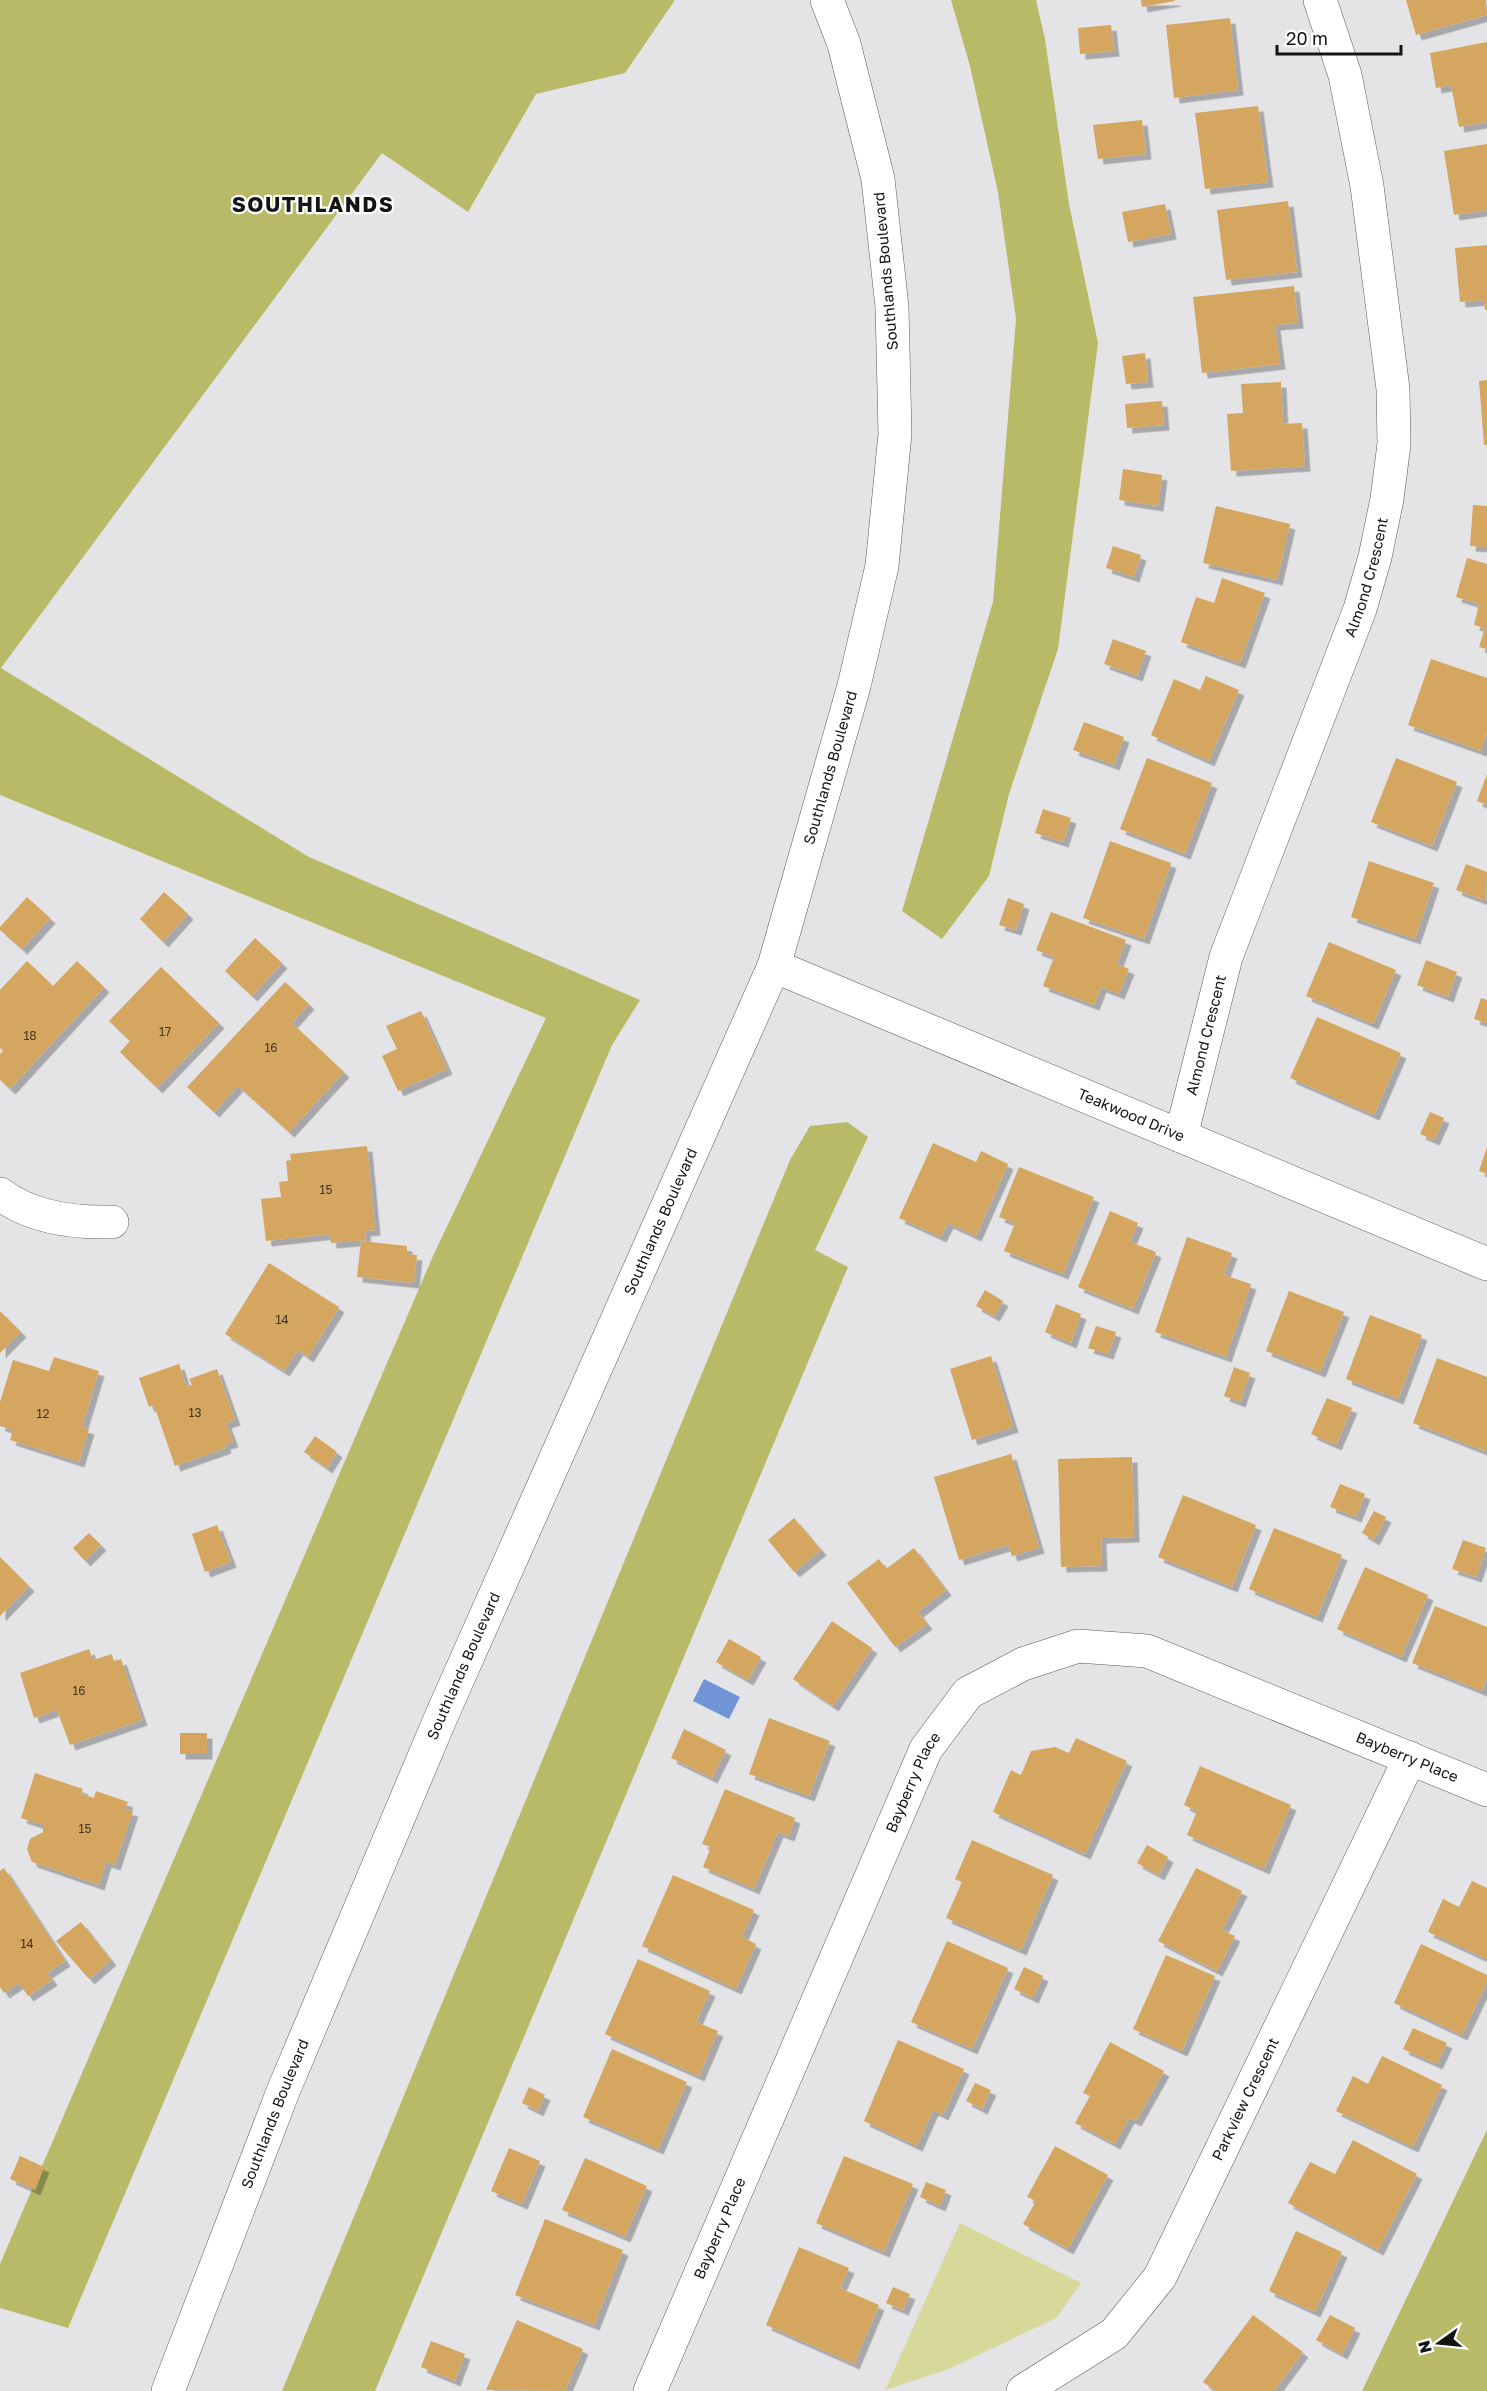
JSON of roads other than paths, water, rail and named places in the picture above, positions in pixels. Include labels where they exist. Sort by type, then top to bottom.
[{"type":"street","name":"Southlands Boulevard","points":[[168,2391],[284,2089],[441,1717],[774,966],[854,686],[882,566],[895,434],[892,307],[878,179],[844,45],[827,0]]},
{"type":"street","name":"Almond Crescent","points":[[1182,1136],[1226,957],[1360,609],[1375,557],[1387,500],[1394,444],[1393,389],[1367,186],[1345,75],[1320,0]]},
{"type":"street","name":"Teakwood Drive","points":[[774,966],[1487,1264]]},
{"type":"street","points":[[0,1194],[29,1211],[51,1218],[112,1222]]},
{"type":"street","name":"Bayberry Place","points":[[650,2391],[926,1749],[968,1693],[1023,1664],[1078,1646],[1147,1651],[1487,1790]]},
{"type":"street","name":"Parkview Crescent","points":[[1023,2391],[1114,2334],[1160,2277],[1410,1758]]},
{"type":"water","points":[[704,1679],[740,1697],[729,1719],[693,1701]]},
{"type":"district","name":"SOUTHLANDS","points":[[313,205]]}]
